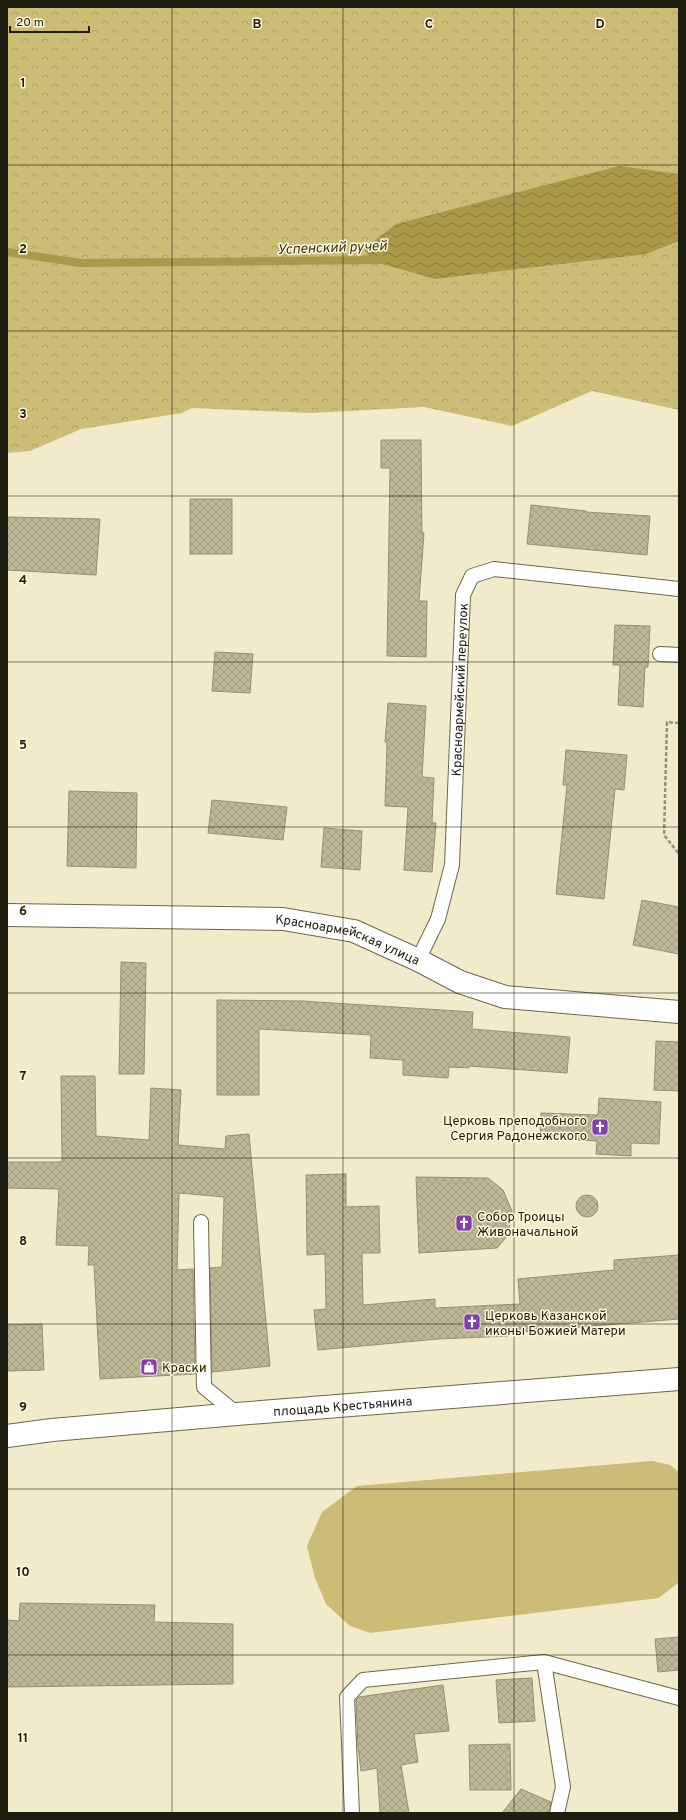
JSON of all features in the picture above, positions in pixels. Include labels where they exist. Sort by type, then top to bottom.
[{"type":"street","name":"Красноармейская улица","points":[[7,915],[283,919],[354,931],[418,960],[460,982],[505,997],[679,1012]]},
{"type":"street","name":"площадь Крестьянина","points":[[7,1436],[52,1430],[237,1414],[679,1379]]},
{"type":"lane","name":"Красноармейский переулок","points":[[418,960],[438,920],[452,865],[463,595],[472,576],[494,569],[679,589]]},
{"type":"lane","points":[[660,654],[679,655]]},
{"type":"lane","points":[[201,1222],[204,1387],[237,1414]]},
{"type":"lane","points":[[352,1813],[347,1697],[363,1680],[544,1662],[679,1698]]},
{"type":"lane","points":[[544,1662],[563,1787],[557,1813]]},
{"type":"path","points":[[679,723],[667,722],[664,836],[679,854]]},
{"type":"green space","points":[[7,7],[679,7],[679,410],[592,391],[512,426],[424,407],[311,413],[192,408],[182,413],[81,429],[30,451],[7,453]]},
{"type":"green space","points":[[652,1461],[670,1465],[679,1472],[679,1582],[659,1598],[370,1633],[350,1626],[326,1604],[315,1578],[307,1546],[322,1512],[357,1486]]},
{"type":"water","points":[[619,166],[679,174],[679,241],[646,254],[435,279],[372,261],[364,249],[396,224]]},
{"type":"building","points":[[381,440],[421,440],[422,533],[424,533],[419,601],[427,601],[426,657],[387,656],[390,468],[381,468]]},
{"type":"building","points":[[190,499],[232,499],[232,554],[190,554]]},
{"type":"building","points":[[531,505],[586,512],[650,516],[647,555],[527,544]]},
{"type":"building","points":[[7,517],[100,519],[96,575],[7,570]]},
{"type":"building","points":[[615,625],[650,626],[648,667],[645,667],[643,707],[618,705],[620,665],[613,665]]},
{"type":"building","points":[[215,652],[253,654],[250,693],[212,691]]},
{"type":"building","points":[[388,703],[426,706],[422,777],[434,778],[432,823],[436,823],[432,872],[404,870],[408,807],[385,806],[387,742],[385,742]]},
{"type":"building","points":[[566,750],[627,755],[624,790],[615,789],[604,899],[556,894],[567,785],[563,785]]},
{"type":"building","points":[[69,791],[137,793],[136,868],[67,866]]},
{"type":"building","points":[[212,800],[287,807],[283,840],[208,833]]},
{"type":"building","points":[[324,828],[362,831],[360,870],[321,867]]},
{"type":"building","points":[[642,900],[679,907],[679,954],[633,945]]},
{"type":"building","points":[[121,962],[146,963],[144,1074],[119,1074]]},
{"type":"building","points":[[217,1000],[302,1001],[473,1012],[472,1029],[570,1037],[567,1073],[469,1066],[469,1068],[449,1067],[448,1078],[403,1075],[403,1060],[370,1058],[371,1035],[259,1029],[259,1095],[217,1095]]},
{"type":"building","points":[[656,1041],[679,1042],[679,1091],[654,1090]]},
{"type":"building","points":[[61,1076],[95,1076],[96,1136],[149,1140],[151,1088],[181,1090],[178,1145],[225,1149],[226,1136],[249,1134],[270,1366],[212,1372],[210,1268],[222,1267],[224,1197],[179,1193],[177,1270],[193,1269],[195,1374],[100,1379],[94,1265],[88,1265],[89,1246],[56,1245],[59,1189],[7,1188],[7,1162],[62,1162]]},
{"type":"building","name":"Церковь преподобного Сергия Радонежского","points":[[599,1098],[661,1102],[659,1144],[631,1143],[631,1156],[596,1154],[597,1141],[540,1138],[541,1113],[598,1115]]},
{"type":"building","points":[[346,1174],[346,1207],[379,1206],[380,1253],[362,1253],[363,1305],[435,1299],[435,1308],[520,1304],[518,1279],[614,1270],[614,1260],[679,1255],[679,1319],[508,1333],[508,1336],[438,1339],[318,1350],[314,1310],[326,1309],[325,1254],[307,1255],[306,1175]]},
{"type":"building","name":"Собор Троицы Живоначальной","points":[[416,1177],[488,1178],[503,1190],[512,1211],[508,1235],[497,1248],[419,1253]]},
{"type":"building","points":[[587,1195],[595,1198],[598,1206],[595,1214],[587,1217],[579,1214],[576,1206],[579,1198]]},
{"type":"building","points":[[42,1324],[44,1370],[7,1371],[7,1325]]},
{"type":"building","points":[[20,1603],[155,1605],[154,1622],[233,1624],[233,1684],[7,1687],[7,1620],[19,1621]]},
{"type":"building","points":[[679,1637],[679,1670],[658,1672],[655,1639]]},
{"type":"building","points":[[532,1678],[535,1721],[499,1723],[496,1680]]},
{"type":"building","points":[[443,1685],[449,1731],[414,1734],[418,1762],[401,1765],[409,1813],[380,1813],[377,1768],[361,1771],[358,1747],[356,1700],[359,1697]]},
{"type":"building","points":[[510,1744],[511,1790],[470,1790],[469,1745]]},
{"type":"building","points":[[521,1789],[551,1802],[549,1813],[502,1813]]},
{"type":"waterway","name":"Успенский ручей","points":[[7,252],[81,263],[381,260]]},
{"type":"place","name":"Церковь преподобного Сергия Радонежского","points":[[600,1127]]},
{"type":"place","name":"Собор Троицы Живоначальной","points":[[464,1223]]},
{"type":"place","name":"Церковь Казанской иконы Божией Матери","points":[[472,1322]]},
{"type":"place","name":"Краски","points":[[149,1367]]}]
